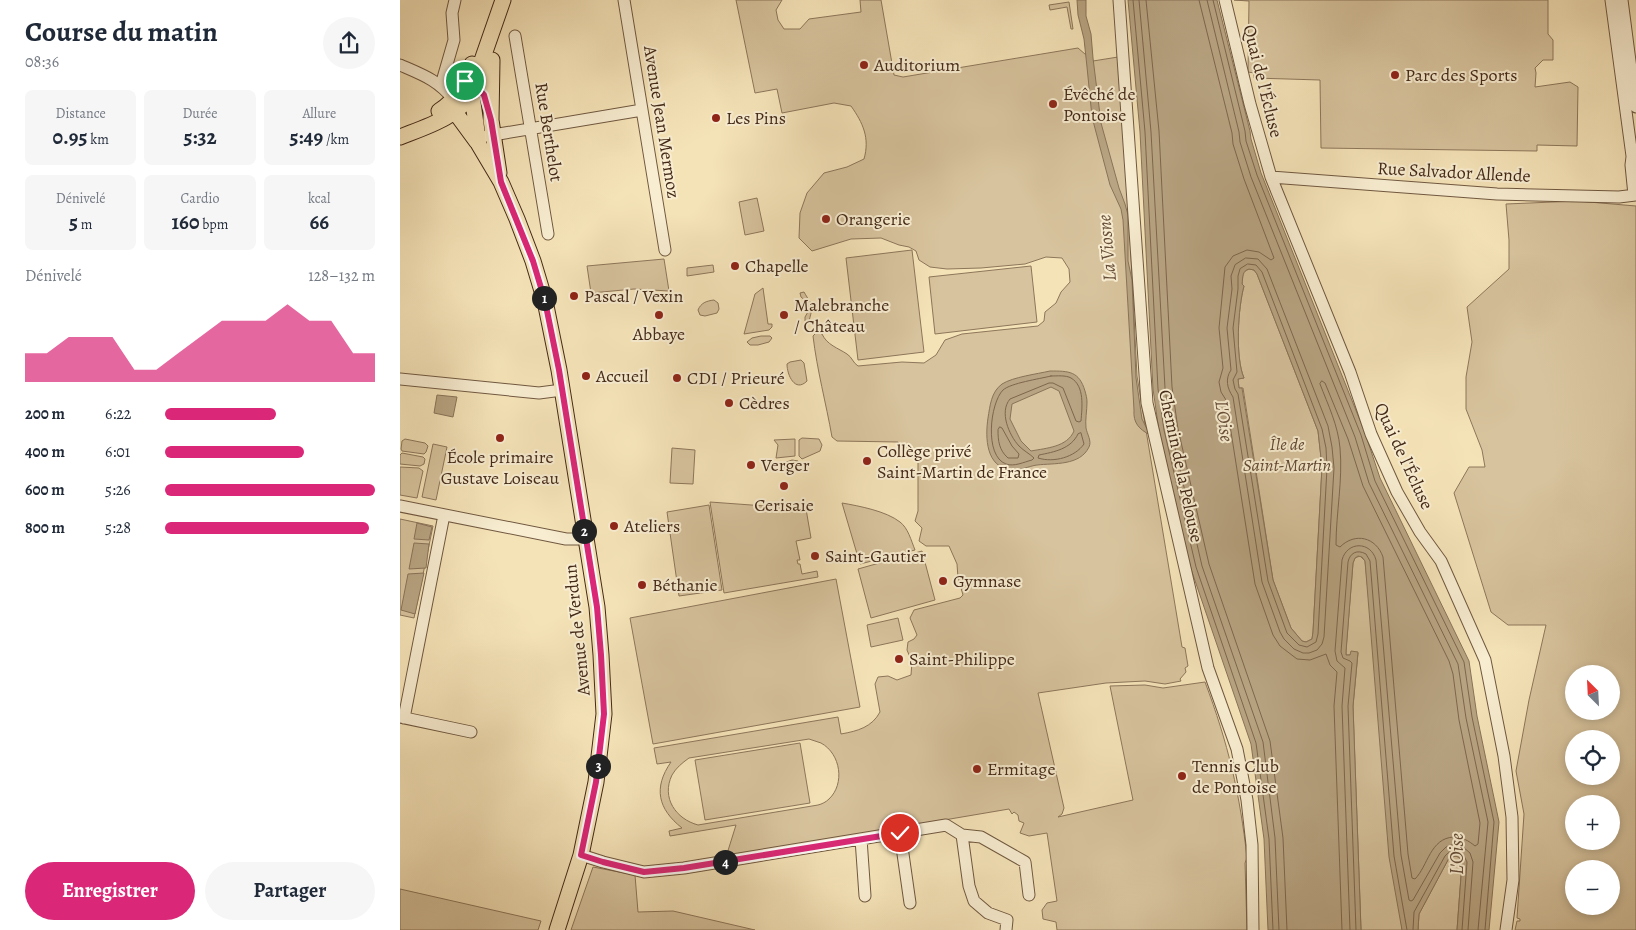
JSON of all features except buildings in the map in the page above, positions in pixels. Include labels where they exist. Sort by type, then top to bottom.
[{"type":"main road","points":[[473,91],[479,69],[507,0]]},
{"type":"main road","points":[[400,126],[437,112],[450,98],[473,91],[486,75],[492,60],[507,0]]},
{"type":"main road","name":"Avenue de Verdun","points":[[492,60],[492,128],[501,182]]},
{"type":"main road","points":[[473,91],[484,95],[492,128]]},
{"type":"main road","name":"Avenue de Verdun","points":[[473,91],[478,141],[501,182],[533,261],[545,301],[562,390],[599,629],[604,714],[596,782],[581,855],[557,930]]},
{"type":"main road","points":[[400,136],[438,122],[450,98]]},
{"type":"main road","points":[[450,98],[478,141]]},
{"type":"street","points":[[450,98],[454,40],[452,13],[455,0]]},
{"type":"street","name":"Avenue Jean Mermoz","points":[[624,0],[665,250]]},
{"type":"street","name":"Chemin de la Pelouse","points":[[1119,0],[1147,403],[1208,668],[1237,749],[1247,800],[1252,845],[1253,930]]},
{"type":"street","name":"Quai de l'Écluse","points":[[1225,0],[1250,104],[1271,177],[1350,372],[1378,451],[1397,492],[1420,532],[1435,551],[1480,644],[1485,660],[1504,756],[1512,817],[1513,880],[1506,930]]},
{"type":"street","points":[[1611,0],[1634,161],[1631,165],[1635,195]]},
{"type":"street","points":[[1622,0],[1636,107]]},
{"type":"street","name":"Rue Berthelot","points":[[515,36],[548,234]]},
{"type":"street","points":[[400,65],[430,78],[450,98]]},
{"type":"street","points":[[478,141],[492,128],[531,128],[642,110]]},
{"type":"street","name":"Rue Salvador Allende","points":[[1271,177],[1497,194],[1619,197],[1635,195]]},
{"type":"street","points":[[400,379],[539,393],[562,390]]},
{"type":"street","points":[[400,506],[566,539],[585,539]]},
{"type":"street","points":[[444,515],[402,718],[471,732]]},
{"type":"street","points":[[581,855],[644,872],[693,867],[946,825],[962,835],[981,837],[1025,862],[1028,895]]},
{"type":"street","points":[[900,833],[910,903]]},
{"type":"street","points":[[962,835],[969,886],[974,902],[988,913],[1007,920],[1006,930]]},
{"type":"street","points":[[861,839],[865,896]]},
{"type":"green space","points":[[736,0],[782,0],[776,10],[778,20],[784,29],[800,29],[809,19],[861,12],[860,0],[881,0],[894,75],[903,77],[1078,48],[1093,61],[1118,57],[1126,156],[1137,376],[1182,647],[1185,648],[1188,666],[1185,668],[1186,672],[1180,679],[1181,681],[1165,684],[1145,681],[1106,683],[1038,693],[1064,808],[1062,814],[1058,817],[1133,800],[1110,686],[1145,685],[1163,688],[1205,682],[1227,748],[1241,812],[1247,858],[1245,863],[1247,930],[1057,930],[1056,922],[1043,919],[1042,910],[1047,903],[1057,901],[1047,833],[1029,836],[1020,833],[1024,823],[1019,821],[1018,815],[1014,812],[1012,814],[1009,809],[726,857],[736,825],[670,836],[669,831],[682,828],[663,806],[661,798],[660,789],[662,781],[671,762],[657,764],[654,748],[838,717],[841,734],[864,728],[880,712],[875,684],[878,677],[888,676],[897,680],[911,675],[912,662],[907,650],[908,642],[917,635],[910,618],[914,610],[960,598],[963,595],[958,578],[957,564],[949,546],[926,546],[919,541],[922,528],[915,521],[918,511],[918,454],[899,454],[898,442],[837,441],[832,437],[813,336],[817,332],[822,334],[830,344],[849,355],[858,366],[902,362],[924,363],[936,355],[945,340],[962,334],[1038,326],[1044,321],[1045,312],[1056,303],[1061,292],[1070,282],[1069,269],[1062,258],[1046,257],[1025,264],[947,269],[930,267],[919,260],[916,251],[881,238],[851,239],[812,251],[799,238],[800,213],[807,193],[824,173],[847,167],[864,159],[866,137],[864,131],[851,106],[834,103],[782,113],[777,89],[755,93]],"holes":[[[809,739],[821,743],[828,748],[837,762],[839,778],[834,793],[829,799],[818,805],[698,825],[683,818],[673,806],[668,792],[669,784],[675,770],[689,758]]]},
{"type":"green space","name":"Parc des Sports","points":[[1234,0],[1548,0],[1548,34],[1553,40],[1553,60],[1543,60],[1535,68],[1535,87],[1570,82],[1578,87],[1577,146],[1537,145],[1537,151],[1321,148],[1320,80],[1254,78],[1254,73],[1248,72],[1249,1]]},
{"type":"green space","points":[[1069,2],[1073,29],[1071,29],[1067,7],[1050,10],[1049,5]]},
{"type":"green space","points":[[757,198],[764,231],[745,235],[739,202]]},
{"type":"green space","points":[[1577,201],[1636,206],[1636,930],[1515,930],[1517,921],[1520,921],[1517,918],[1524,814],[1516,771],[1529,700],[1546,625],[1508,625],[1491,612],[1454,493],[1469,467],[1485,467],[1482,450],[1466,409],[1466,377],[1472,342],[1467,307],[1509,269],[1506,204]]},
{"type":"green space","points":[[912,250],[924,352],[858,360],[846,258]]},
{"type":"green space","points":[[664,259],[669,291],[634,289],[591,293],[587,266]]},
{"type":"green space","points":[[713,265],[714,272],[687,276],[687,268]]},
{"type":"green space","points":[[1031,266],[1037,322],[935,334],[929,277]]},
{"type":"green space","name":"Île de Saint-Martin","points":[[1249,269],[1254,270],[1257,274],[1318,431],[1322,467],[1313,632],[1312,639],[1306,642],[1302,641],[1291,628],[1273,580],[1243,388],[1239,388],[1238,379],[1244,378],[1238,345],[1240,307],[1244,286],[1242,284],[1243,272]]},
{"type":"green space","points":[[763,288],[768,324],[772,324],[772,327],[769,330],[744,334],[755,294]]},
{"type":"green space","points":[[804,292],[812,305],[809,321],[805,321],[808,306],[800,293]]},
{"type":"green space","points":[[714,300],[718,303],[719,309],[717,313],[705,316],[700,315],[698,310],[702,304]]},
{"type":"green space","points":[[770,336],[772,338],[769,342],[758,345],[750,345],[747,342],[752,338]]},
{"type":"green space","points":[[801,360],[804,363],[807,381],[799,385],[792,381],[788,373],[787,364]]},
{"type":"green space","points":[[802,438],[819,439],[822,445],[820,451],[802,459],[799,456],[799,440]]},
{"type":"green space","points":[[405,439],[425,443],[428,446],[426,452],[424,454],[402,451],[402,441]]},
{"type":"green space","points":[[795,439],[795,456],[776,458],[778,445],[774,440]]},
{"type":"green space","points":[[433,444],[447,447],[436,500],[422,497]]},
{"type":"green space","points":[[672,448],[695,450],[693,484],[670,483]]},
{"type":"green space","points":[[402,453],[423,457],[425,459],[424,464],[420,466],[400,464],[400,455]]},
{"type":"green space","points":[[792,460],[798,461],[802,465],[791,470],[785,469],[781,464]]},
{"type":"green space","points":[[400,467],[419,468],[423,471],[417,498],[400,495]]},
{"type":"green space","points":[[710,502],[806,509],[811,538],[796,541],[800,560],[797,560],[802,574],[817,571],[818,577],[724,593]]},
{"type":"green space","points":[[842,503],[872,510],[894,518],[900,522],[909,534],[915,550],[860,564]]},
{"type":"green space","points":[[709,505],[722,590],[679,596],[667,512]]},
{"type":"green space","points":[[400,519],[433,526],[414,618],[400,615]]},
{"type":"green space","points":[[922,551],[935,600],[871,618],[858,569]]},
{"type":"green space","points":[[1360,556],[1365,561],[1402,930],[1361,930],[1353,706],[1358,653],[1346,655],[1353,563],[1355,558]]},
{"type":"green space","points":[[836,579],[860,707],[653,744],[630,618]]},
{"type":"green space","points":[[898,618],[903,640],[871,647],[867,625]]},
{"type":"green space","points":[[800,743],[810,803],[705,820],[695,760]]},
{"type":"green space","points":[[1459,857],[1462,863],[1457,930],[1418,930],[1419,914],[1449,858]]},
{"type":"green space","points":[[593,867],[635,875],[638,912],[673,911],[755,930],[571,930]]},
{"type":"green space","points":[[400,889],[541,921],[538,930],[400,930]]},
{"type":"water","points":[[1077,0],[1086,0],[1086,16],[1091,34],[1101,123],[1128,215],[1128,261],[1132,280],[1136,378],[1142,419],[1150,435],[1140,428],[1135,419],[1123,220],[1121,209],[1110,185],[1092,117],[1084,39],[1078,15]]},
{"type":"water","name":"L'Oise","points":[[1128,0],[1217,0],[1261,173],[1365,433],[1380,478],[1469,661],[1477,716],[1499,822],[1489,930],[1457,930],[1462,863],[1460,858],[1456,856],[1449,858],[1419,914],[1418,930],[1402,930],[1389,857],[1365,561],[1362,557],[1358,556],[1353,563],[1346,655],[1350,655],[1351,651],[1358,652],[1353,706],[1361,930],[1268,930],[1264,839],[1251,744],[1191,569],[1159,431],[1153,389],[1140,132]],"holes":[[[1249,269],[1254,270],[1318,431],[1322,467],[1313,632],[1312,639],[1306,642],[1302,641],[1291,628],[1273,580],[1242,388],[1239,388],[1238,379],[1244,378],[1238,346],[1239,319],[1244,286],[1242,284],[1244,273]]]},
{"type":"water","points":[[1050,371],[1068,372],[1080,379],[1083,384],[1087,399],[1086,425],[1090,445],[1085,453],[1073,461],[1014,470],[1003,468],[992,458],[987,442],[988,418],[993,395],[1002,384]],"holes":[[[1051,387],[1059,391],[1074,431],[1062,444],[1031,451],[1021,441],[1010,419],[1012,404]]]},
{"type":"water","points":[[437,395],[457,397],[453,417],[434,413]]},
{"type":"water","points":[[417,523],[432,527],[429,540],[414,539]]},
{"type":"water","points":[[414,543],[429,544],[426,568],[409,569]]},
{"type":"water","points":[[424,573],[415,614],[401,610],[408,574]]},
{"type":"place","name":"Auditorium","points":[[864,65]]},
{"type":"place","name":"Parc des Sports","points":[[1395,75]]},
{"type":"place","name":"Évêché de Pontoise","points":[[1053,104]]},
{"type":"place","name":"Les Pins","points":[[716,118]]},
{"type":"place","name":"Orangerie","points":[[826,219]]},
{"type":"place","name":"Chapelle","points":[[735,266]]},
{"type":"place","name":"Pascal / Vexin","points":[[574,296]]},
{"type":"place","name":"Abbaye","points":[[659,315]]},
{"type":"place","name":"Malebranche / Château","points":[[784,315]]},
{"type":"place","name":"Accueil","points":[[586,376]]},
{"type":"place","name":"CDI / Prieuré","points":[[677,378]]},
{"type":"place","name":"Cèdres","points":[[729,403]]},
{"type":"place","name":"École primaire Gustave Loiseau","points":[[500,438]]},
{"type":"place","name":"Collège privé Saint-Martin de France","points":[[867,461]]},
{"type":"place","name":"Verger","points":[[751,465]]},
{"type":"place","name":"Cerisaie","points":[[784,486]]},
{"type":"place","name":"Ateliers","points":[[614,526]]},
{"type":"place","name":"Saint-Gautier","points":[[815,556]]},
{"type":"place","name":"Gymnase","points":[[943,581]]},
{"type":"place","name":"Béthanie","points":[[642,585]]},
{"type":"place","name":"Saint-Philippe","points":[[899,659]]},
{"type":"place","name":"Ermitage","points":[[977,769]]},
{"type":"place","name":"Tennis Club de Pontoise","points":[[1182,776]]},
{"type":"route","points":[[465,81],[475,85],[484,95],[491,120],[501,182],[533,261],[545,301],[559,370],[597,607],[604,714],[596,782],[581,855],[644,872],[684,868],[900,833]]},
{"type":"water label","name":"La Viosne","points":[[1107,248]]}]
